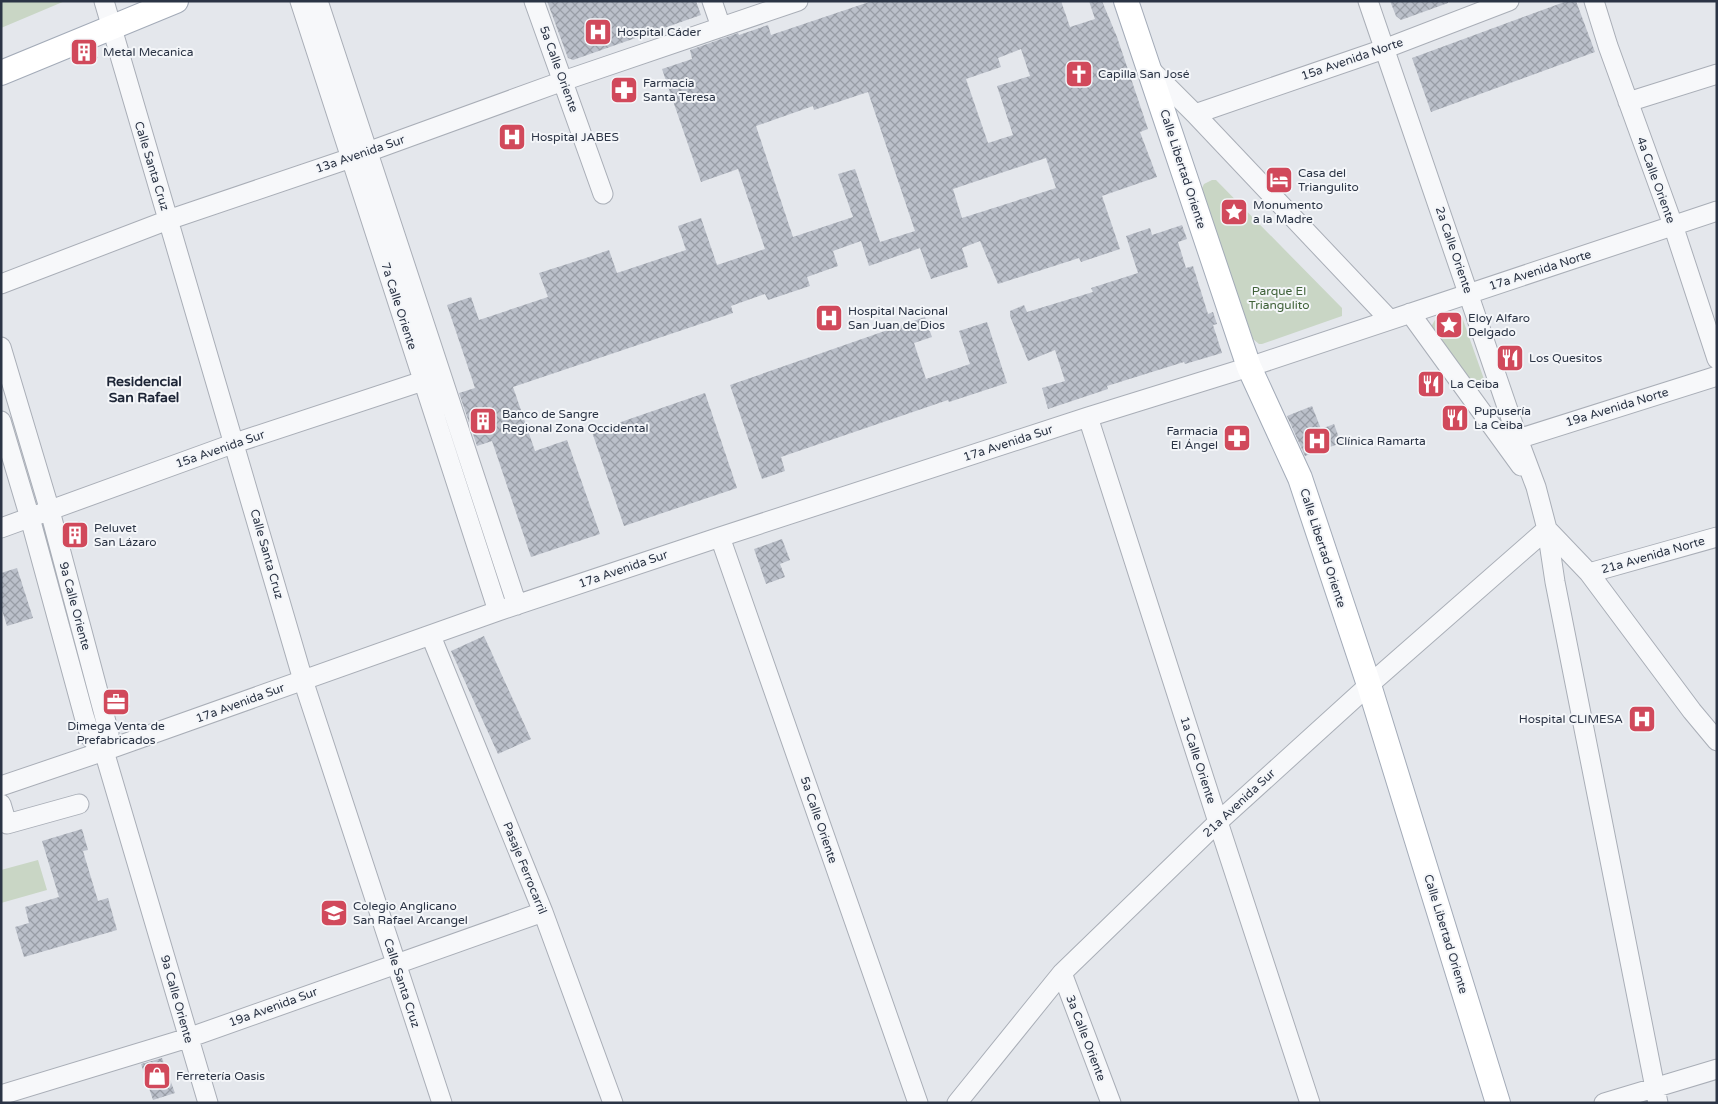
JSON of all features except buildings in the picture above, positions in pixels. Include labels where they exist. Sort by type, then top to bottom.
[{"type":"main road","points":[[1,73],[176,1]]},
{"type":"main road","name":"Calle Libertad Oriente","points":[[1126,1],[1249,367],[1300,478],[1369,685],[1498,1103]]},
{"type":"street","name":"Calle Santa Cruz","points":[[104,1],[303,680],[442,1103]]},
{"type":"street","name":"7a Calle Oriente","points":[[300,1],[441,375],[517,605]]},
{"type":"street","name":"7a Calle Oriente","points":[[318,1],[423,381],[498,611]]},
{"type":"street","name":"5a Calle Oriente","points":[[534,1],[603,194]]},
{"type":"street","points":[[712,1],[721,27]]},
{"type":"street","name":"13a Avenida Sur","points":[[1,284],[168,220],[359,155],[563,81],[798,1]]},
{"type":"street","name":"2a Calle Oriente","points":[[1368,1],[1536,487],[1547,529],[1555,582],[1657,1095]]},
{"type":"street","name":"15a Avenida Norte","points":[[1194,114],[1384,49],[1485,6],[1509,1]]},
{"type":"street","name":"4a Calle Oriente","points":[[1594,1],[1628,102],[1673,225],[1717,359]]},
{"type":"street","points":[[1150,70],[1390,319]]},
{"type":"street","points":[[1628,102],[1717,74]]},
{"type":"street","name":"17a Avenida Norte","points":[[1249,367],[1717,211]]},
{"type":"street","points":[[1410,313],[1536,487]]},
{"type":"street","name":"9a Calle Oriente","points":[[1,347],[50,511],[109,733],[104,751]]},
{"type":"street","name":"17a Avenida Sur","points":[[1,786],[498,611],[1088,417],[1249,367]]},
{"type":"street","name":"15a Avenida Sur","points":[[1,528],[235,443],[441,375]]},
{"type":"street","name":"19a Avenida Norte","points":[[1518,439],[1717,376]]},
{"type":"street","name":"1a Calle Oriente","points":[[1088,417],[1310,1103]]},
{"type":"street","name":"9a Calle Oriente","points":[[1,421],[30,518],[84,716],[91,738],[104,751],[208,1103]]},
{"type":"street","points":[[1547,529],[1589,572],[1692,711],[1717,741]]},
{"type":"street","name":"21a Avenida Sur","points":[[958,1103],[1062,973],[1218,822],[1369,685],[1547,529]]},
{"type":"street","name":"5a Calle Oriente","points":[[720,537],[918,1103]]},
{"type":"street","name":"21a Avenida Norte","points":[[1589,572],[1717,537]]},
{"type":"street","name":"Pasaje Ferrocarril","points":[[431,636],[543,912],[613,1103]]},
{"type":"street","points":[[1,804],[7,824],[79,804]]},
{"type":"street","name":"19a Avenida Sur","points":[[1,1095],[188,1038],[543,912]]},
{"type":"street","name":"3a Calle Oriente","points":[[1062,973],[1111,1103]]},
{"type":"street","points":[[1604,1103],[1657,1095],[1717,1069]]},
{"type":"green space","points":[[1,1],[65,1],[1,28]]},
{"type":"green space","name":"Parque El Triangulito","points":[[1216,180],[1342,308],[1342,316],[1262,344],[1253,339],[1201,190],[1204,184]]},
{"type":"green space","points":[[1456,314],[1462,317],[1485,382],[1485,386],[1480,389],[1475,386],[1432,328],[1435,320]]},
{"type":"green space","points":[[38,860],[47,890],[1,903],[1,870]]},
{"type":"place","name":"Hospital Cáder","points":[[598,32]]},
{"type":"place","name":"Metal Mecanica","points":[[84,52]]},
{"type":"place","name":"Capilla San José","points":[[1079,74]]},
{"type":"place","name":"Farmacia Santa Teresa","points":[[624,90]]},
{"type":"place","name":"Hospital JABES","points":[[512,137]]},
{"type":"place","name":"Casa del Triangulito","points":[[1279,180]]},
{"type":"place","name":"Monumento a la Madre","points":[[1234,212]]},
{"type":"place","name":"Hospital Nacional San Juan de Dios","points":[[829,318]]},
{"type":"place","name":"Eloy Alfaro Delgado","points":[[1449,325]]},
{"type":"place","name":"Los Quesitos","points":[[1510,358]]},
{"type":"place","name":"La Ceiba","points":[[1431,384]]},
{"type":"place","name":"Pupusería La Ceiba","points":[[1455,418]]},
{"type":"place","name":"Banco de Sangre Regional Zona Occidental","points":[[483,421]]},
{"type":"place","name":"Farmacia El Ángel","points":[[1237,438]]},
{"type":"place","name":"Clínica Ramarta","points":[[1317,441]]},
{"type":"place","name":"Peluvet San Lázaro","points":[[75,535]]},
{"type":"place","name":"Dimega Venta de Prefabricados","points":[[116,702]]},
{"type":"place","name":"Hospital CLIMESA","points":[[1642,719]]},
{"type":"place","name":"Colegio Anglicano San Rafael Arcangel","points":[[334,913]]},
{"type":"place","name":"Ferretería Oasis","points":[[157,1076]]},
{"type":"district","name":"Residencial San Rafael","points":[[144,390]]}]
